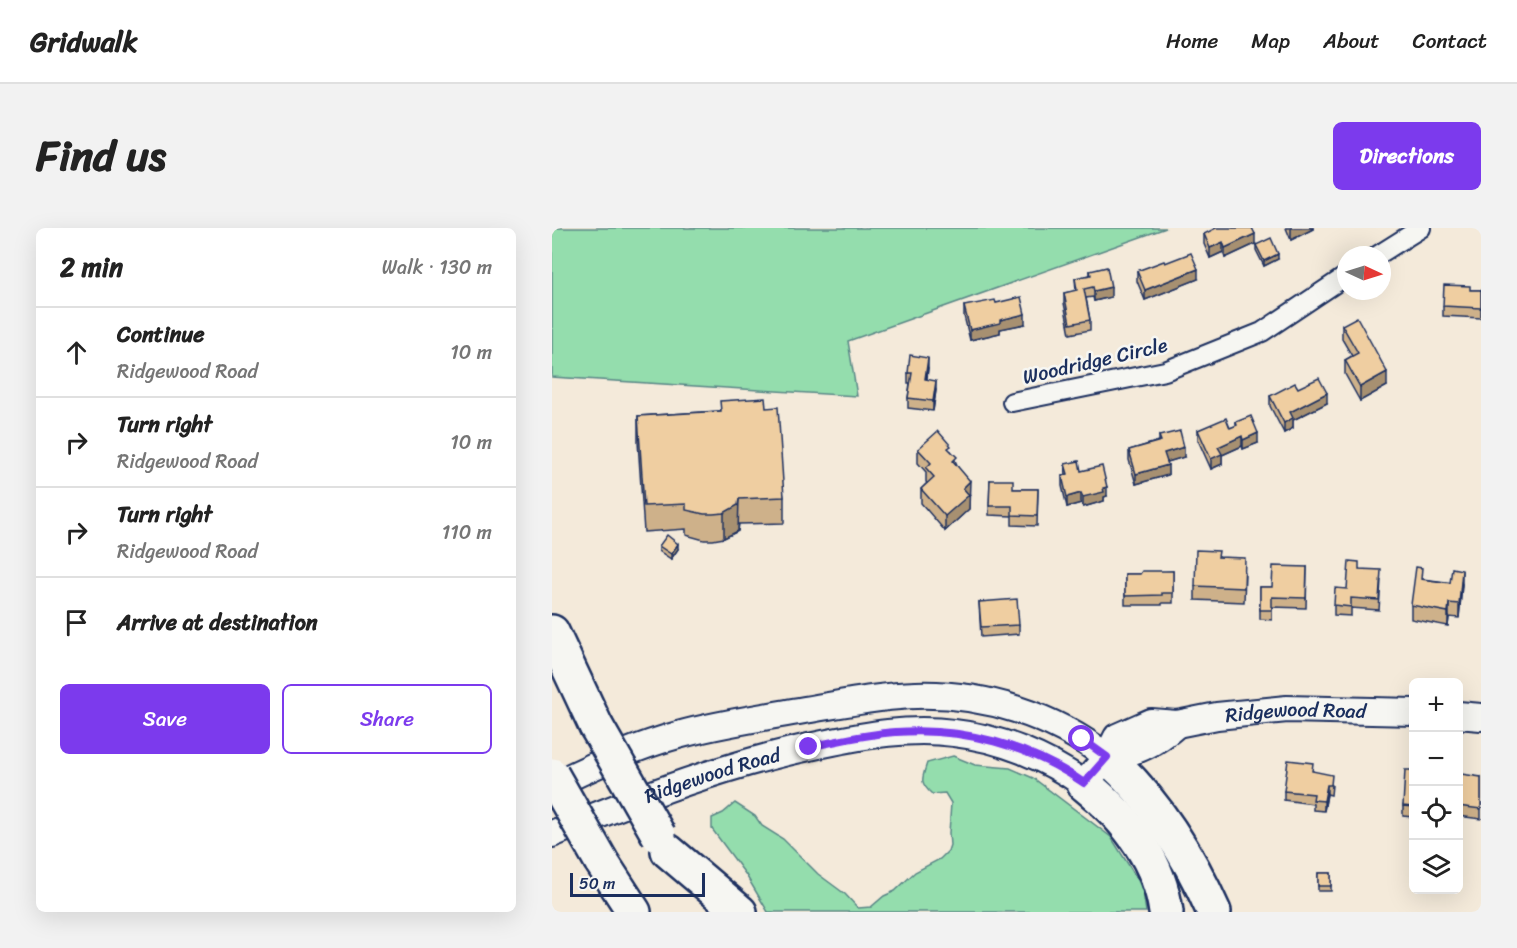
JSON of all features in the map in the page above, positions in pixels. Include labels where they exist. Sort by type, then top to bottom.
[{"type":"highway","points":[[552,632],[596,726],[663,844],[710,912]]},
{"type":"highway","points":[[1107,757],[1138,789],[1169,828],[1190,862],[1214,912]]},
{"type":"highway","points":[[552,775],[613,885],[634,912]]},
{"type":"highway","points":[[1084,783],[1121,819],[1146,852],[1160,883],[1166,912]]},
{"type":"highway","points":[[663,844],[740,912]]},
{"type":"main road","name":"Ridgewood Road","points":[[552,786],[614,757],[694,731],[771,716],[916,695],[979,700],[1029,713],[1072,733],[1107,757]]},
{"type":"main road","name":"Ridgewood Road","points":[[558,833],[657,792],[745,762],[827,743],[895,732],[954,733],[988,740],[1039,757],[1084,783],[1107,757],[1113,742],[1121,734],[1151,722],[1178,724],[1217,716],[1269,710],[1325,708],[1409,712]]},
{"type":"main road","points":[[1463,715],[1481,717]]},
{"type":"street","points":[[1391,247],[1421,228]]},
{"type":"street","name":"Woodridge Circle","points":[[1011,402],[1165,371],[1262,332],[1337,282]]},
{"type":"green space","points":[[552,228],[1166,228],[848,341],[857,396],[552,377]]},
{"type":"green space","points":[[953,756],[975,765],[1010,768],[1033,778],[1111,837],[1138,880],[1143,892],[1146,912],[768,912],[746,875],[712,829],[712,818],[723,813],[735,803],[755,816],[762,826],[783,839],[818,874],[845,894],[858,908],[871,907],[884,896],[895,891],[915,872],[940,859],[948,851],[951,803],[945,793],[932,794],[923,780],[927,763]]},
{"type":"building","points":[[1216,228],[1252,228],[1255,234],[1225,248],[1223,242],[1210,248],[1204,234]]},
{"type":"building","points":[[1271,238],[1278,254],[1264,261],[1256,245]]},
{"type":"building","points":[[1191,253],[1198,269],[1145,290],[1137,271]]},
{"type":"building","points":[[1107,267],[1111,287],[1094,291],[1093,287],[1084,289],[1090,320],[1070,324],[1064,293],[1077,290],[1075,278],[1091,275],[1090,271]]},
{"type":"building","points":[[1444,285],[1470,286],[1470,290],[1481,290],[1481,308],[1443,306]]},
{"type":"building","points":[[1021,297],[1025,314],[970,330],[964,306],[995,300],[996,303]]},
{"type":"building","points":[[1357,317],[1387,372],[1360,387],[1345,360],[1358,353],[1342,325]]},
{"type":"building","points":[[910,355],[928,358],[925,379],[936,381],[933,401],[908,398],[912,373],[908,373]]},
{"type":"building","points":[[1319,378],[1327,393],[1290,412],[1293,418],[1284,423],[1270,396],[1295,383],[1298,388]]},
{"type":"building","points":[[765,398],[766,408],[778,407],[784,497],[739,499],[738,505],[724,513],[713,514],[686,510],[686,504],[644,506],[638,416],[721,411],[720,401]]},
{"type":"building","points":[[1251,416],[1258,433],[1243,440],[1242,436],[1218,447],[1222,454],[1211,459],[1198,430],[1226,418],[1230,428],[1237,425],[1236,422]]},
{"type":"building","points":[[938,431],[951,446],[948,448],[957,457],[953,461],[970,481],[963,488],[969,495],[945,516],[921,489],[934,477],[926,468],[931,463],[918,449]]},
{"type":"building","points":[[1180,431],[1184,447],[1164,453],[1168,465],[1136,474],[1129,450],[1161,441],[1159,436]]},
{"type":"building","points":[[1079,461],[1081,471],[1102,466],[1107,487],[1103,488],[1104,492],[1083,497],[1081,493],[1067,497],[1062,476],[1068,474],[1065,464]]},
{"type":"building","points":[[990,480],[1013,480],[1013,489],[1038,489],[1037,516],[1012,515],[1012,506],[989,506]]},
{"type":"building","points":[[667,535],[678,544],[671,554],[659,546]]},
{"type":"building","points":[[1196,550],[1219,551],[1218,557],[1245,558],[1244,588],[1195,586]]},
{"type":"building","points":[[1349,561],[1359,562],[1359,569],[1381,570],[1379,600],[1351,598],[1351,607],[1334,605],[1335,588],[1347,589]]},
{"type":"building","points":[[1273,566],[1307,567],[1306,598],[1272,597],[1272,610],[1260,610],[1260,587],[1272,587]]},
{"type":"building","points":[[1416,567],[1422,568],[1421,579],[1450,583],[1452,568],[1462,570],[1459,604],[1449,603],[1448,612],[1411,605]]},
{"type":"building","points":[[1142,571],[1173,571],[1173,593],[1125,596],[1125,574],[1140,574]]},
{"type":"building","points":[[1017,599],[1019,625],[981,627],[979,602]]},
{"type":"building","points":[[1288,760],[1313,763],[1312,771],[1332,775],[1331,785],[1327,785],[1324,801],[1313,800],[1314,794],[1284,791]]},
{"type":"building","points":[[1405,770],[1409,770],[1409,807],[1403,806]]},
{"type":"building","points":[[1463,774],[1481,777],[1481,809],[1463,807]]},
{"type":"building","points":[[1318,873],[1331,873],[1331,886],[1318,886]]},
{"type":"route","points":[[809,747],[873,734],[895,732],[938,731],[972,735],[1039,757],[1084,783],[1107,757],[1082,739]]}]
